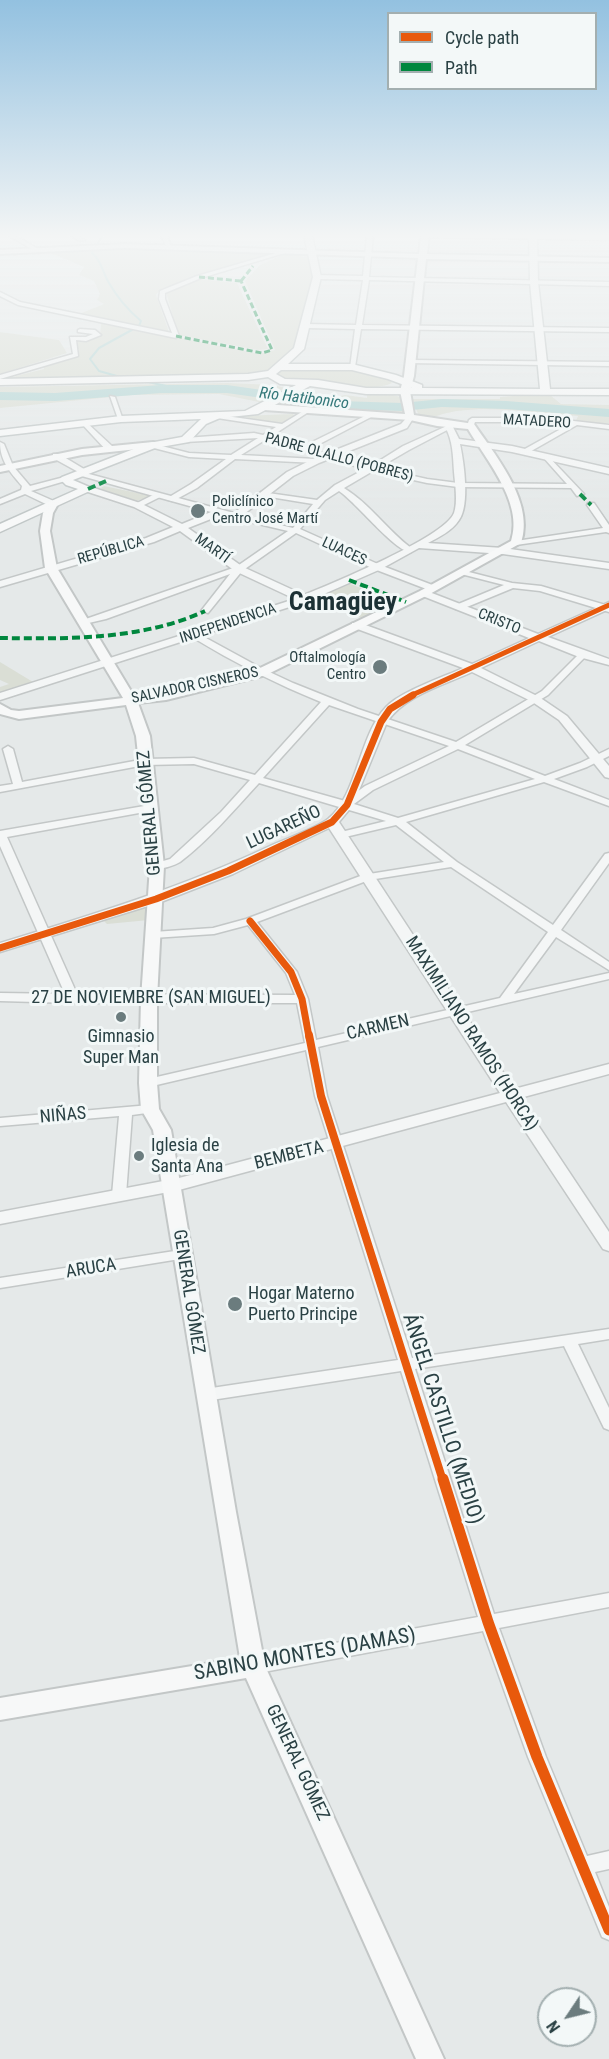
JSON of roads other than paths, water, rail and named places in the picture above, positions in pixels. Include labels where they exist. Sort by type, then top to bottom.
[{"type":"main road","points":[[289,388],[274,378],[275,370],[299,349],[304,331]]},
{"type":"main road","points":[[408,419],[406,391],[413,331]]},
{"type":"main road","points":[[538,331],[547,388]]},
{"type":"main road","points":[[389,376],[409,366]]},
{"type":"main road","points":[[1,380],[16,382],[248,378],[275,370],[352,367],[394,379],[395,383],[385,389]]},
{"type":"main road","points":[[389,376],[406,391]]},
{"type":"main road","points":[[1,380],[178,382],[289,388],[313,382],[366,391],[514,392],[547,388]]},
{"type":"main road","points":[[245,414],[268,405],[289,388]]},
{"type":"main road","points":[[366,391],[385,389],[406,391],[428,388],[609,390]]},
{"type":"main road","points":[[219,417],[268,405],[310,412]]},
{"type":"main road","points":[[0,433],[121,418],[205,419],[245,414],[310,412],[371,415],[422,420],[453,426],[472,423],[507,485],[520,519],[520,536],[516,543]]},
{"type":"main road","points":[[185,440],[205,419]]},
{"type":"main road","name":"PADRE OLALLO (POBRES)","points":[[5,468],[56,456],[185,440]]},
{"type":"main road","points":[[69,477],[153,445]]},
{"type":"main road","name":"MARTÍ","points":[[69,477],[67,481],[88,489]]},
{"type":"main road","points":[[0,528],[35,512],[50,509],[88,489]]},
{"type":"main road","name":"GENERAL GÓMEZ","points":[[50,509],[45,531],[51,568],[131,701],[143,736],[157,866],[151,903],[153,935],[148,999],[150,1109],[162,1130],[181,1255],[253,1666],[430,2059]]},
{"type":"main road","name":"SALVADOR CISNEROS","points":[[2,712],[19,716],[166,696],[262,672],[428,591],[516,543]]},
{"type":"main road","name":"SABINO MONTES (DAMAS)","points":[[0,1709],[253,1666]]},
{"type":"street","points":[[81,331],[98,334]]},
{"type":"street","points":[[1,380],[76,355],[72,335],[81,331]]},
{"type":"street","points":[[154,331],[176,336],[174,331]]},
{"type":"street","points":[[352,367],[358,331]]},
{"type":"street","points":[[72,338],[91,339],[98,334]]},
{"type":"street","points":[[409,366],[609,364]]},
{"type":"street","points":[[111,397],[121,418]]},
{"type":"street","points":[[170,499],[205,479],[282,426],[310,412]]},
{"type":"street","points":[[284,460],[371,415]]},
{"type":"street","points":[[219,417],[282,426]]},
{"type":"street","points":[[236,516],[290,474],[408,419]]},
{"type":"street","name":"MATADERO","points":[[472,423],[513,419],[576,423],[609,428]]},
{"type":"street","points":[[83,422],[110,449]]},
{"type":"street","points":[[525,452],[576,423]]},
{"type":"street","points":[[205,611],[239,569],[295,530],[318,502],[338,487],[428,437],[453,426]]},
{"type":"street","name":"INDEPENDENCIA","points":[[0,697],[304,599],[377,567],[417,545],[454,521],[459,513],[453,426]]},
{"type":"street","name":"PADRE OLALLO (POBRES)","points":[[185,440],[240,435],[266,437],[412,478],[458,484],[573,486]]},
{"type":"street","points":[[428,437],[525,452],[609,471]]},
{"type":"street","points":[[0,444],[5,468],[50,509]]},
{"type":"street","points":[[153,445],[189,456],[316,461]]},
{"type":"street","points":[[56,456],[83,472]]},
{"type":"street","points":[[547,457],[580,494]]},
{"type":"street","name":"LUACES","points":[[83,472],[158,496],[295,530],[428,591]]},
{"type":"street","points":[[0,502],[28,488],[69,477]]},
{"type":"street","points":[[338,487],[361,502],[398,543],[408,550]]},
{"type":"street","name":"MARTÍ","points":[[88,489],[137,505],[182,528],[239,569],[304,599]]},
{"type":"street","points":[[264,494],[318,502]]},
{"type":"street","points":[[137,505],[158,496]]},
{"type":"street","points":[[516,543],[609,530],[591,505]]},
{"type":"street","name":"REPÚBLICA","points":[[0,584],[182,528],[220,512]]},
{"type":"street","points":[[417,545],[503,551],[609,566]]},
{"type":"street","points":[[83,623],[117,613],[177,588],[239,569]]},
{"type":"street","points":[[464,572],[607,607]]},
{"type":"street","points":[[459,607],[512,585]]},
{"type":"street","name":"CRISTO","points":[[428,591],[459,607],[583,655],[609,662]]},
{"type":"street","name":"LUGAREÑO","points":[[0,948],[44,933],[151,903],[337,829],[381,722],[390,709],[400,701],[471,667],[607,607]]},
{"type":"street","points":[[356,625],[471,667],[535,699],[563,718],[609,774]]},
{"type":"street","points":[[195,635],[222,653],[326,702],[457,746],[542,780],[609,803]]},
{"type":"street","points":[[347,805],[369,788],[457,746],[545,693],[583,655]]},
{"type":"street","points":[[157,866],[174,861],[225,814],[326,702]]},
{"type":"street","points":[[8,749],[18,785]]},
{"type":"street","points":[[337,829],[399,822],[542,780],[597,760],[609,752]]},
{"type":"street","points":[[0,789],[145,762],[194,761],[347,805],[399,822],[453,864],[609,968]]},
{"type":"street","points":[[73,999],[0,834],[150,808]]},
{"type":"street","name":"MAXIMILIANO RAMOS (HORCA)","points":[[337,829],[609,1245]]},
{"type":"street","points":[[505,999],[609,856]]},
{"type":"street","points":[[153,935],[214,931],[250,921],[367,877],[453,864]]},
{"type":"street","name":"ÁNGEL CASTILLO (MEDIO)","points":[[250,921],[291,972],[302,999],[321,1096],[335,1144],[488,1622],[537,1757],[609,1930]]},
{"type":"street","name":"CARMEN","points":[[148,1083],[609,976]]},
{"type":"street","name":"27 DE NOVIEMBRE (SAN MIGUEL)","points":[[0,998],[302,999]]},
{"type":"street","name":"BEMBETA","points":[[0,1218],[171,1185],[335,1144],[609,1069]]},
{"type":"street","name":"NIÑAS","points":[[0,1122],[150,1109]]},
{"type":"street","points":[[119,1195],[126,1111]]},
{"type":"street","name":"ARUCA","points":[[0,1283],[181,1255]]},
{"type":"street","points":[[205,1395],[609,1334]]},
{"type":"street","points":[[569,1341],[609,1424]]},
{"type":"street","name":"SABINO MONTES (DAMAS)","points":[[253,1666],[609,1600]]},
{"type":"street","points":[[582,1866],[609,1860]]},
{"type":"waterway","points":[[124,378],[99,371],[90,359],[99,348],[130,331]]},
{"type":"waterway","points":[[143,381],[181,389]]},
{"type":"waterway","name":"Río Hatibonico","points":[[0,396],[55,397],[161,389],[227,389],[339,405],[402,407],[442,403],[506,405],[609,413]]},
{"type":"place","name":"Policlínico Centro José Martí","points":[[198,511]]},
{"type":"place","name":"Oftalmología Centro","points":[[380,667]]},
{"type":"place","name":"Gimnasio Super Man","points":[[121,1017]]},
{"type":"place","name":"Iglesia de Santa Ana","points":[[139,1156]]},
{"type":"place","name":"Hogar Materno Puerto Principe","points":[[235,1304]]},
{"type":"district","name":"Camagüey","points":[[343,603]]}]
